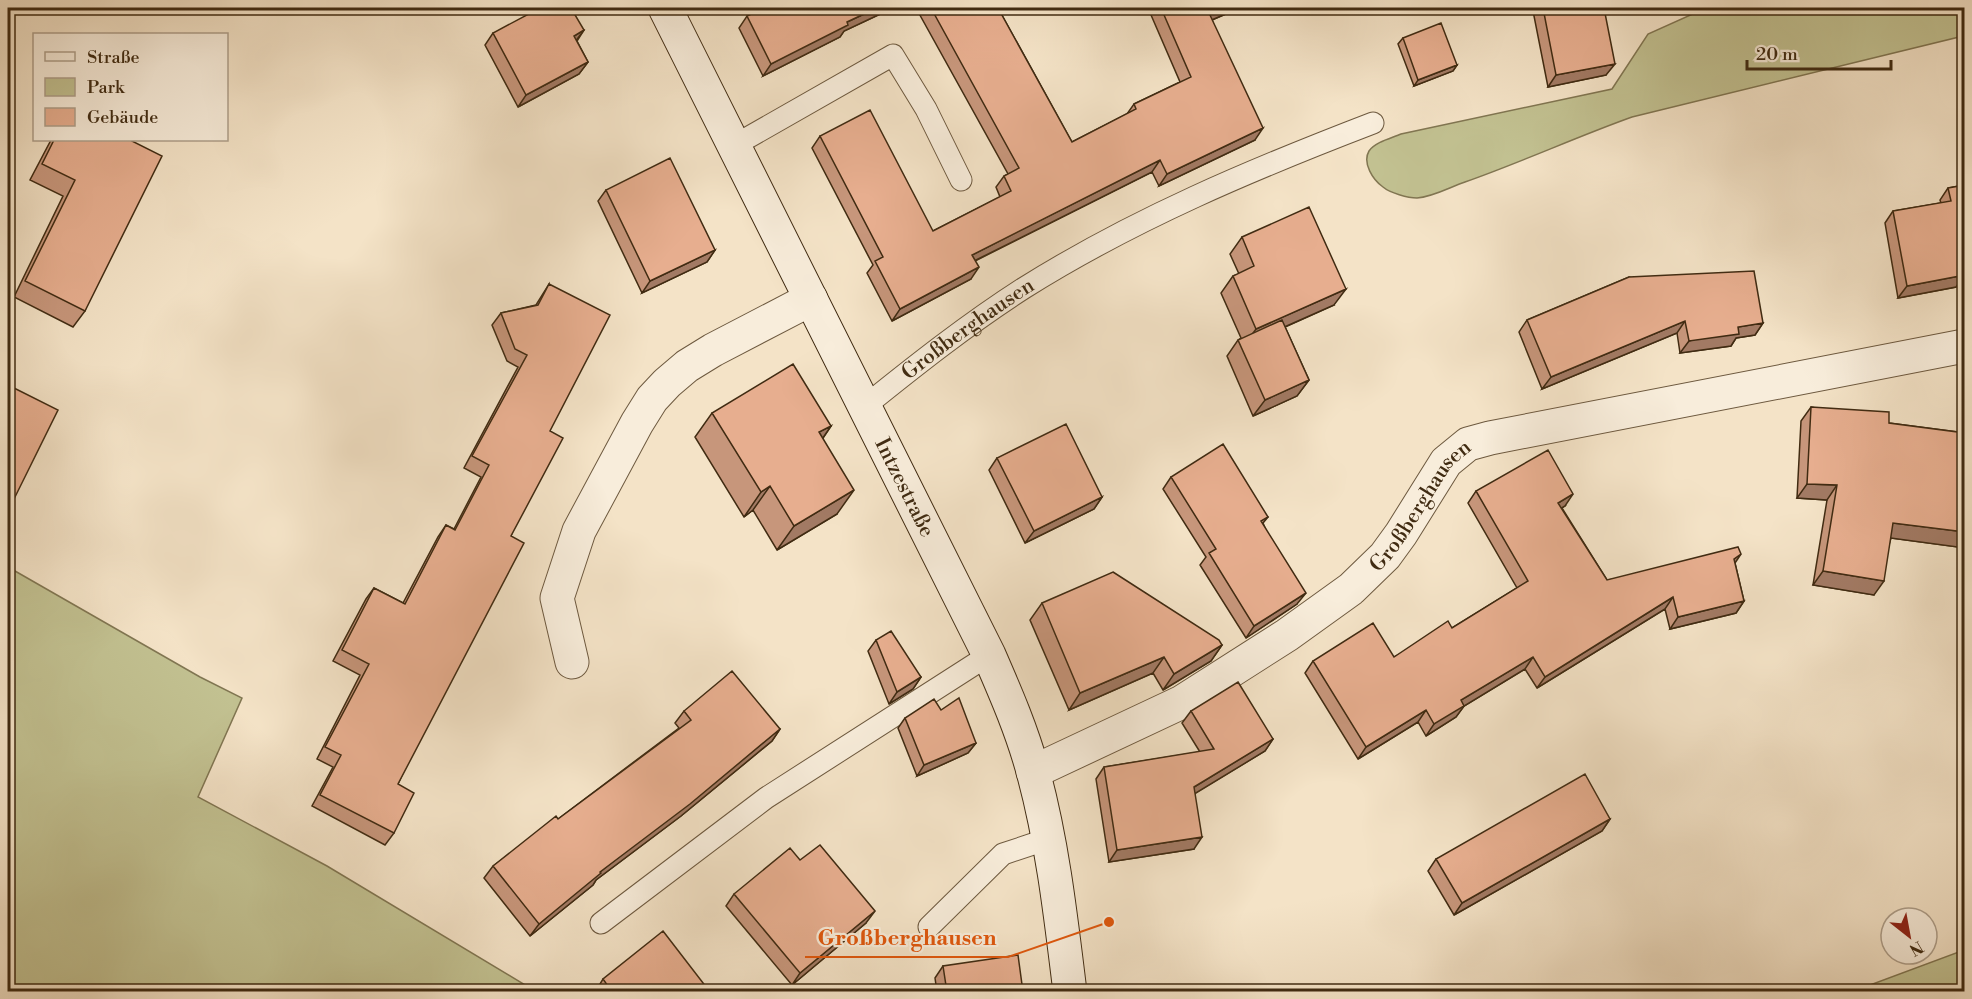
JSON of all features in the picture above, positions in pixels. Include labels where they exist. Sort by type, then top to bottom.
[{"type":"street","name":"Intzestraße","points":[[665,8],[989,655],[1007,696],[1033,772],[1048,840],[1055,874],[1070,992]]},
{"type":"street","points":[[572,662],[557,598],[579,531],[647,407],[667,383],[687,366],[811,299]]},
{"type":"street","name":"Großberghausen","points":[[1033,772],[1182,702],[1287,635],[1351,589],[1385,556],[1446,462],[1468,444],[1965,346]]},
{"type":"lane","points":[[735,146],[894,55],[926,109],[961,180]]},
{"type":"lane","name":"Großberghausen","points":[[864,407],[932,352],[1024,288],[1097,246],[1179,203],[1373,123]]},
{"type":"lane","points":[[601,923],[766,798],[989,655]]},
{"type":"lane","points":[[929,927],[1003,854],[1048,840]]},
{"type":"green space","points":[[1706,8],[1964,8],[1964,34],[1632,117],[1423,197],[1399,195],[1386,189],[1372,176],[1367,161],[1369,151],[1379,143],[1401,134],[1612,89],[1648,34]]},
{"type":"green space","points":[[8,567],[200,677],[242,698],[198,797],[327,866],[533,991],[8,991]]},
{"type":"green space","points":[[1964,950],[1964,991],[1854,991],[1921,966],[1939,966],[1939,959]]},
{"type":"building","points":[[540,8],[571,8],[584,30],[574,36],[588,62],[526,95],[493,33]]},
{"type":"building","points":[[765,8],[877,8],[771,64],[747,16]]},
{"type":"building","points":[[931,8],[998,8],[1072,142],[1136,109],[1134,104],[1191,77],[1161,8],[1221,8],[1209,13],[1263,128],[1167,174],[1160,160],[972,255],[979,267],[900,309],[875,261],[883,257],[820,136],[870,110],[933,231],[1011,191],[1004,176],[1019,168]]},
{"type":"building","points":[[1543,8],[1604,8],[1615,64],[1556,75]]},
{"type":"building","points":[[1441,23],[1457,65],[1418,80],[1403,38]]},
{"type":"building","points":[[54,141],[132,141],[162,156],[85,311],[25,281],[75,180],[42,164]]},
{"type":"building","points":[[670,158],[715,250],[650,281],[606,190]]},
{"type":"building","points":[[1965,185],[1965,264],[1963,264],[1965,275],[1907,286],[1893,211],[1951,201],[1948,188]]},
{"type":"building","points":[[1309,207],[1346,289],[1256,329],[1233,276],[1254,266],[1242,237]]},
{"type":"building","points":[[1754,271],[1763,323],[1738,327],[1739,334],[1689,341],[1685,321],[1551,377],[1527,320],[1629,277]]},
{"type":"building","points":[[549,284],[610,315],[550,431],[563,438],[511,536],[524,543],[398,784],[414,793],[394,833],[320,795],[341,755],[325,747],[369,664],[342,650],[374,588],[405,604],[446,525],[455,530],[489,465],[472,456],[527,355],[515,349],[501,313],[538,305]]},
{"type":"building","points":[[1282,320],[1309,380],[1265,400],[1238,340]]},
{"type":"building","points":[[793,364],[831,426],[819,432],[854,490],[794,526],[770,486],[761,492],[712,413]]},
{"type":"building","points":[[8,385],[58,410],[13,501],[8,498]]},
{"type":"building","points":[[1811,407],[1889,412],[1889,423],[1965,433],[1965,532],[1893,523],[1884,581],[1823,571],[1837,485],[1807,484]]},
{"type":"building","points":[[1066,424],[1102,497],[1034,531],[997,458]]},
{"type":"building","points":[[1223,444],[1268,517],[1261,521],[1306,593],[1254,626],[1209,553],[1216,549],[1171,477]]},
{"type":"building","points":[[1548,450],[1573,494],[1558,503],[1607,580],[1738,547],[1741,554],[1734,559],[1744,601],[1678,617],[1673,597],[1545,677],[1533,657],[1461,700],[1464,706],[1434,724],[1426,710],[1366,747],[1313,661],[1373,623],[1394,657],[1448,621],[1452,628],[1528,581],[1476,491]]},
{"type":"building","points":[[1113,572],[1219,640],[1222,645],[1174,674],[1164,657],[1080,693],[1042,603]]},
{"type":"building","points":[[891,631],[921,677],[897,692],[876,640]]},
{"type":"building","points":[[732,671],[780,729],[690,804],[600,872],[539,924],[493,866],[556,816],[558,819],[691,720],[684,711]]},
{"type":"building","points":[[1238,682],[1273,739],[1194,787],[1202,837],[1117,850],[1104,767],[1214,749],[1191,711]]},
{"type":"building","points":[[959,698],[976,743],[924,765],[905,718],[934,699],[941,710]]},
{"type":"building","points":[[1585,774],[1610,819],[1462,903],[1436,859]]},
{"type":"building","points":[[820,845],[875,911],[800,973],[734,894],[790,848],[800,860]]},
{"type":"building","points":[[663,931],[710,992],[612,992],[603,979]]},
{"type":"building","points":[[1018,955],[1023,992],[947,992],[943,966]]},
{"type":"place","name":"Großberghausen","points":[[1109,922]]}]
